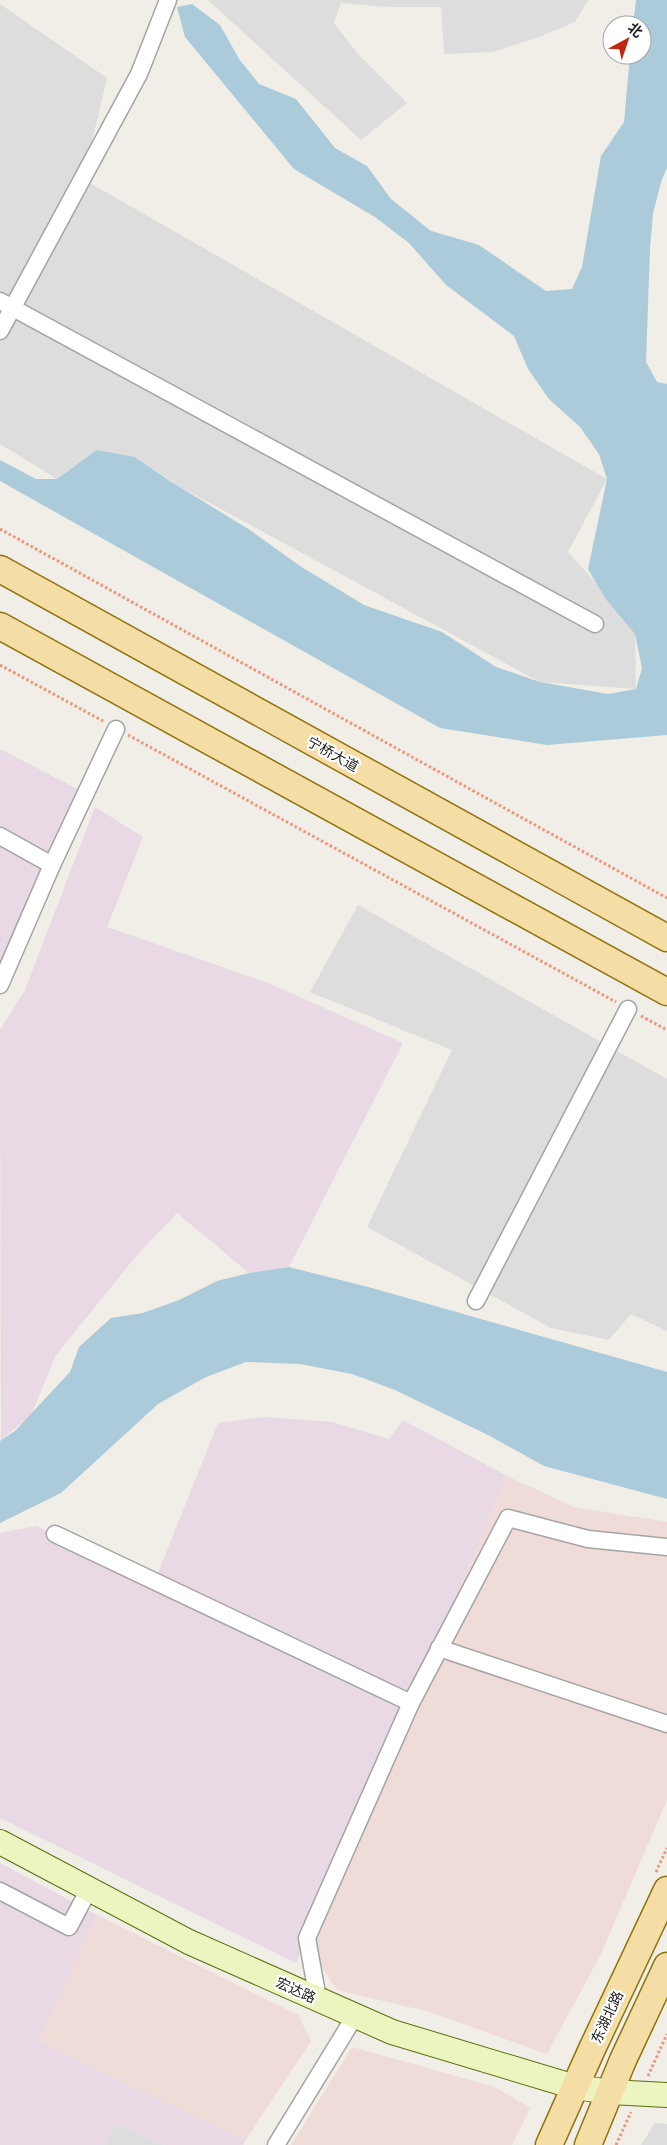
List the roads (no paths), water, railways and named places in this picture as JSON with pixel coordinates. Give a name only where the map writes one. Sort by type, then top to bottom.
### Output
[{"type":"main road","name":"宁桥大道","points":[[0,570],[667,938]]},
{"type":"main road","points":[[0,626],[667,992]]},
{"type":"main road","name":"东湖北路","points":[[550,2145],[575,2086],[667,1890]]},
{"type":"main road","points":[[588,2145],[667,1966]]},
{"type":"street","points":[[0,331],[6,304],[139,74],[168,0]]},
{"type":"street","points":[[6,304],[595,624]]},
{"type":"street","points":[[0,985],[52,866],[116,729]]},
{"type":"street","points":[[0,836],[52,866]]},
{"type":"street","points":[[476,1301],[628,1009]]},
{"type":"street","points":[[318,1999],[306,1938],[411,1703],[508,1518],[588,1539],[667,1547]]},
{"type":"street","points":[[56,1534],[411,1703]]},
{"type":"street","points":[[439,1648],[667,1724]]},
{"type":"street","name":"宏达路","points":[[0,1842],[189,1942],[392,2032],[575,2086],[610,2092],[667,2095]]},
{"type":"street","points":[[0,1891],[69,1927],[89,1889]]},
{"type":"street","points":[[276,2145],[355,2016]]},
{"type":"water","points":[[636,0],[667,0],[667,168],[662,179],[653,213],[646,362],[657,382],[667,384],[667,735],[547,745],[440,728],[0,481],[0,460],[36,479],[57,479],[97,450],[135,457],[170,481],[250,530],[300,566],[364,605],[442,632],[496,667],[540,682],[608,694],[636,689],[642,668],[635,634],[605,598],[588,569],[607,479],[599,454],[580,427],[549,399],[528,369],[514,336],[446,285],[409,243],[375,217],[294,169],[185,37],[177,7],[192,4],[220,25],[239,59],[259,84],[296,99],[335,148],[367,166],[391,199],[431,231],[479,245],[546,291],[572,289],[582,267],[601,156],[624,122],[629,65],[652,65],[652,15],[634,15]]},
{"type":"water","points":[[289,1267],[372,1288],[667,1372],[667,1499],[544,1466],[488,1435],[395,1390],[352,1374],[300,1364],[246,1362],[206,1377],[158,1404],[61,1493],[0,1523],[0,1441],[15,1431],[70,1372],[79,1347],[111,1318],[143,1313],[179,1300],[217,1281],[249,1273]]}]
